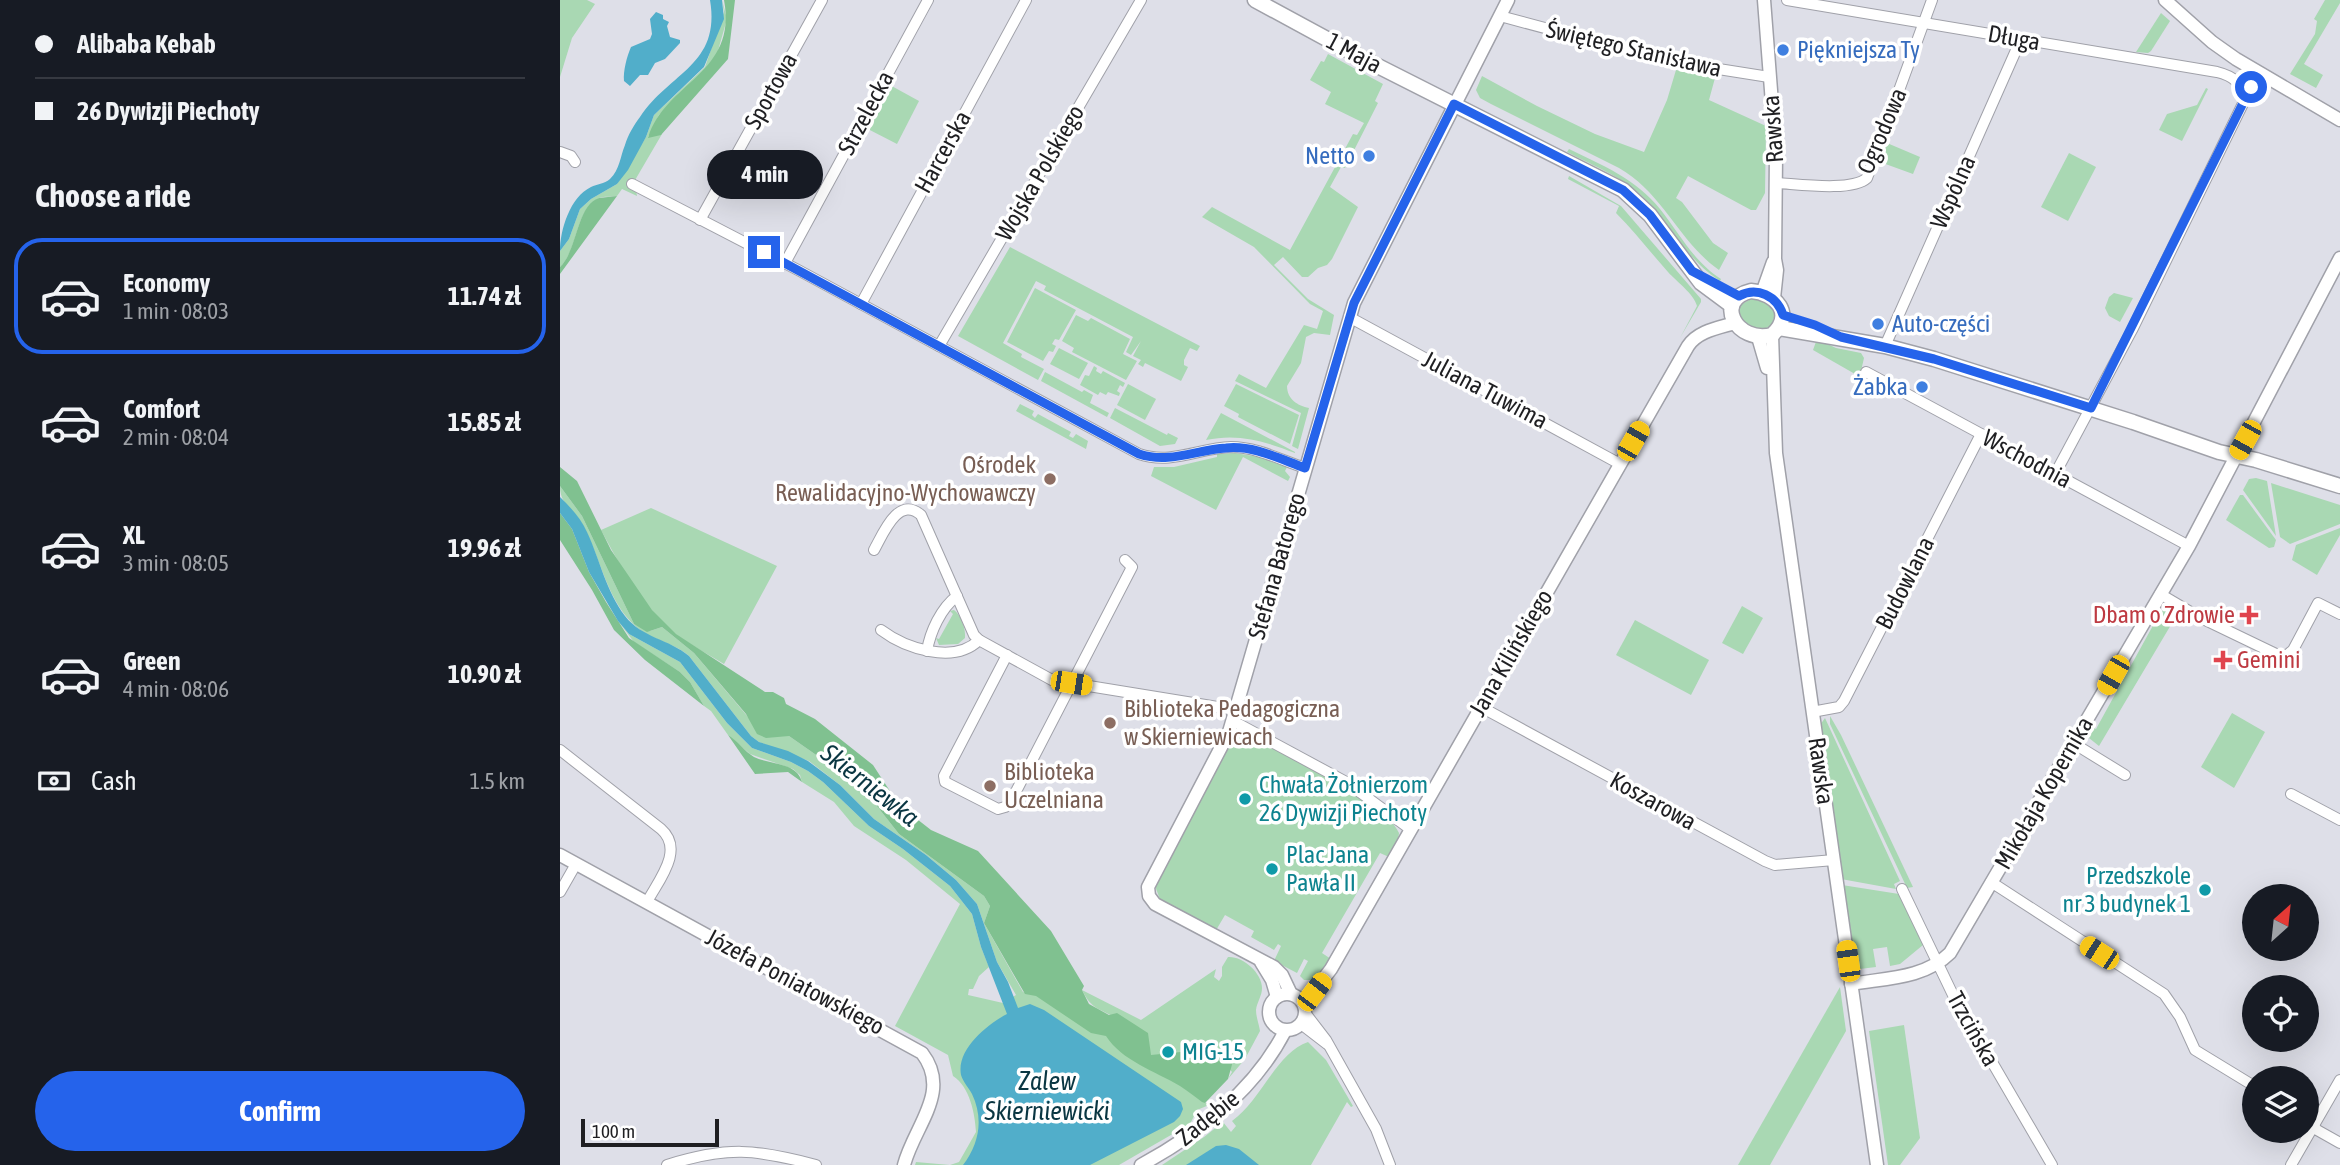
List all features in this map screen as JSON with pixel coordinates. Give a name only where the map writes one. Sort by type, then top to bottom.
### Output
[{"type":"main road","name":"1 Maja","points":[[1255,0],[1360,57],[1623,190],[1650,215],[1692,271],[1736,301]]},
{"type":"main road","points":[[1773,329],[1780,307],[1768,296],[1751,291],[1736,301],[1735,323],[1743,331],[1773,329],[1841,337],[1885,346],[2091,408],[2204,447],[2275,465],[2340,486]]},
{"type":"street","name":"Sportowa","points":[[700,220],[822,0]]},
{"type":"street","name":"Strzelecka","points":[[785,263],[928,0]]},
{"type":"street","name":"Harcerska","points":[[861,304],[1026,0]]},
{"type":"street","name":"Wojska Polskiego","points":[[939,346],[1141,0]]},
{"type":"street","name":"Stefana Batorego","points":[[1291,994],[1279,971],[1270,964],[1261,962],[1155,904],[1147,891],[1149,881],[1222,747],[1234,716],[1357,296],[1454,104],[1504,17],[1508,0]]},
{"type":"street","name":"Rawska","points":[[1764,0],[1776,142],[1777,270],[1768,296]]},
{"type":"street","name":"Długa","points":[[1787,0],[2217,72]]},
{"type":"street","name":"Ogrodowa","points":[[1776,183],[1847,185],[1859,184],[1867,178],[1932,0]]},
{"type":"street","points":[[2165,0],[2212,42],[2236,59],[2340,120]]},
{"type":"street","name":"Świętego Stanisława","points":[[1504,17],[1668,61],[1769,77]]},
{"type":"street","name":"Wspólna","points":[[1885,346],[2021,38]]},
{"type":"street","points":[[2217,72],[2228,68],[2236,59]]},
{"type":"street","points":[[2217,72],[2237,82],[2244,101]]},
{"type":"street","points":[[2055,474],[2091,408],[2258,73]]},
{"type":"street","points":[[560,152],[571,156],[575,162]]},
{"type":"street","points":[[632,184],[1143,455],[1167,458],[1226,448],[1244,448],[1305,468]]},
{"type":"street","name":"Mikołaja Kopernika","points":[[1938,964],[1956,943],[2189,546],[2340,258]]},
{"type":"street","name":"Juliana Tuwima","points":[[1349,317],[1620,464]]},
{"type":"street","name":"Jana Kilińskiego","points":[[1303,1014],[1690,342],[1703,333],[1735,323]]},
{"type":"street","name":"Rawska","points":[[1773,329],[1768,369],[1773,377],[1776,453],[1877,1165]]},
{"type":"street","name":"Wschodnia","points":[[1866,372],[2189,546]]},
{"type":"street","name":"Budowlana","points":[[1812,712],[1839,708],[1844,701],[1981,434]]},
{"type":"street","points":[[874,550],[893,516],[906,510],[916,510],[921,515],[974,635],[979,640],[1050,679],[1234,716],[1346,782],[1410,829]]},
{"type":"street","points":[[1007,656],[944,776],[946,782],[992,807],[1001,809],[1010,803],[1132,567],[1125,560]]},
{"type":"street","points":[[2160,594],[2199,617],[2278,655],[2287,655],[2293,650],[2318,603],[2340,614]]},
{"type":"street","points":[[927,651],[931,635],[944,609],[957,596]]},
{"type":"street","points":[[881,630],[911,648],[927,651],[951,651],[971,647],[979,640]]},
{"type":"street","name":"Koszarowa","points":[[1481,707],[1765,861],[1775,865],[1834,860]]},
{"type":"street","points":[[2073,743],[2125,775]]},
{"type":"street","points":[[560,750],[661,829],[668,838],[670,859],[647,902]]},
{"type":"street","points":[[2291,794],[2340,820]]},
{"type":"street","name":"Józefa Poniatowskiego","points":[[560,855],[922,1053],[933,1071],[934,1091],[902,1162]]},
{"type":"street","points":[[560,892],[576,864]]},
{"type":"street","name":"Mikołaja Kopernika","points":[[1991,882],[2164,994],[2180,1017],[2195,1049],[2242,1078]]},
{"type":"street","name":"Trzcińska","points":[[1902,889],[1953,995],[2052,1165]]},
{"type":"street","points":[[1261,962],[1278,997]]},
{"type":"street","points":[[1851,984],[1923,971],[1938,964]]},
{"type":"street","points":[[1303,1014],[1295,1029],[1280,1029],[1269,1013],[1272,1003],[1278,997],[1291,994],[1303,1014],[1324,1035],[1376,1129],[1390,1165]]},
{"type":"street","name":"Zadębie","points":[[1141,1165],[1173,1147],[1214,1117],[1249,1084],[1265,1060],[1265,1050],[1280,1029]]},
{"type":"street","points":[[2319,1109],[2340,1080]]},
{"type":"street","points":[[2319,1128],[2340,1143]]},
{"type":"street","points":[[2291,1165],[2301,1143]]},
{"type":"street","points":[[667,1165],[698,1155],[733,1150],[816,1165]]},
{"type":"green space","points":[[560,0],[587,0],[595,4],[572,38],[560,77]]},
{"type":"green space","points":[[722,0],[727,19],[717,54],[706,68],[659,115],[648,137],[662,134],[631,187],[636,190],[637,196],[622,189],[617,196],[601,197],[591,204],[581,221],[571,250],[560,267],[560,251],[569,239],[580,209],[591,199],[617,184],[646,137],[654,115],[705,67],[724,12]]},
{"type":"green space","points":[[724,0],[735,0],[728,59],[661,135],[648,138],[669,103],[698,76],[720,45],[725,25]]},
{"type":"green space","points":[[2325,0],[2340,0],[2340,3],[2304,64],[2323,75],[2316,88],[2290,74],[2315,34],[2317,21],[2314,19]]},
{"type":"green space","points":[[2161,13],[2170,21],[2151,51],[2136,52]]},
{"type":"green space","points":[[1328,54],[1383,84],[1375,101],[1378,103],[1345,168],[1341,167],[1330,187],[1358,207],[1332,259],[1308,277],[1302,277],[1283,257],[1274,265],[1308,299],[1334,315],[1330,335],[1314,333],[1306,337],[1301,363],[1287,386],[1294,401],[1309,408],[1298,449],[1292,446],[1301,413],[1235,381],[1239,374],[1266,388],[1304,325],[1317,329],[1323,311],[1310,304],[1254,247],[1202,217],[1212,207],[1290,250],[1353,134],[1357,135],[1364,123],[1325,104],[1331,92],[1310,80]]},
{"type":"green space","points":[[1676,70],[1715,78],[1709,100],[1766,126],[1765,193],[1756,210],[1751,210],[1688,176],[1676,198],[1713,243],[1728,253],[1719,270],[1705,259],[1634,178],[1480,98],[1476,90],[1482,76],[1595,134],[1644,152],[1667,100]]},
{"type":"green space","points":[[888,84],[919,101],[897,144],[864,127]]},
{"type":"green space","points":[[2206,88],[2208,89],[2182,141],[2159,130],[2167,114],[2197,105]]},
{"type":"green space","points":[[1887,143],[1920,157],[1913,174],[1880,162]]},
{"type":"green space","points":[[1569,149],[1618,174],[1651,198],[1695,256],[1721,279],[1720,281],[1698,263],[1638,192],[1609,173],[1567,152]]},
{"type":"green space","points":[[2069,153],[2096,167],[2068,221],[2041,207]]},
{"type":"green space","points":[[1569,176],[1621,206],[1701,299],[1680,338],[1697,306],[1692,297],[1616,213],[1619,206],[1568,179]]},
{"type":"green space","points":[[617,196],[560,274],[560,267],[591,203],[599,198]]},
{"type":"green space","points":[[1010,247],[1200,346],[1197,351],[1190,348],[1184,360],[1184,365],[1188,367],[1181,381],[1145,363],[1143,367],[1138,364],[1141,360],[1133,356],[1141,341],[1131,355],[1126,352],[1133,337],[1044,290],[1046,286],[1036,281],[1003,343],[1022,354],[1021,357],[1044,369],[1038,380],[958,336]]},
{"type":"green space","points":[[1035,288],[1076,310],[1059,340],[1055,339],[1052,344],[1056,346],[1053,352],[1049,351],[1043,361],[1007,342]]},
{"type":"green space","points":[[2114,293],[2133,298],[2120,322],[2109,316],[2105,308],[2109,297]]},
{"type":"green space","points":[[1751,299],[1763,301],[1772,308],[1775,315],[1771,326],[1754,328],[1739,318],[1740,305]]},
{"type":"green space","points":[[1076,315],[1088,321],[1091,318],[1130,339],[1123,354],[1137,361],[1126,380],[1072,352],[1074,348],[1062,341]]},
{"type":"green space","points":[[1817,339],[1836,348],[1861,353],[1864,358],[1861,371],[1855,374],[1813,350]]},
{"type":"green space","points":[[1059,348],[1088,363],[1079,379],[1050,364]]},
{"type":"green space","points":[[1094,366],[1101,374],[1103,371],[1125,383],[1123,387],[1120,385],[1117,391],[1119,396],[1108,392],[1106,395],[1100,392],[1098,395],[1080,385]]},
{"type":"green space","points":[[1045,372],[1093,395],[1090,403],[1109,413],[1107,417],[1041,381]]},
{"type":"green space","points":[[1128,384],[1156,399],[1145,420],[1117,405]]},
{"type":"green space","points":[[1236,384],[1299,415],[1290,444],[1238,417],[1239,414],[1224,406]]},
{"type":"green space","points":[[1020,404],[1034,411],[1032,415],[1035,418],[1038,414],[1071,432],[1069,436],[1073,438],[1076,434],[1088,441],[1086,449],[1016,411]]},
{"type":"green space","points":[[1115,408],[1178,438],[1175,444],[1160,446],[1110,418]]},
{"type":"green space","points":[[1221,413],[1295,453],[1251,439],[1229,437],[1206,440]]},
{"type":"green space","points":[[1235,453],[1259,457],[1287,467],[1285,471],[1290,477],[1288,481],[1243,457],[1216,510],[1151,476],[1154,467],[1174,467],[1217,457],[1217,454]]},
{"type":"green space","points":[[560,467],[577,481],[611,550],[652,610],[676,634],[765,692],[773,692],[784,698],[786,704],[815,719],[873,765],[899,805],[931,830],[978,851],[1051,931],[1084,986],[1082,990],[1089,1004],[1109,1015],[1117,1013],[1148,1033],[1151,1055],[1210,1049],[1233,1061],[1228,1079],[1205,1103],[1202,1102],[1180,1086],[1130,1059],[1106,1036],[1091,1033],[1036,996],[1025,994],[984,923],[990,906],[984,896],[899,834],[862,787],[789,736],[766,738],[757,734],[746,714],[694,653],[662,627],[647,632],[634,624],[582,516],[560,486]]},
{"type":"green space","points":[[2249,479],[2267,481],[2276,536],[2243,490]]},
{"type":"green space","points":[[2271,483],[2340,505],[2340,524],[2290,544],[2280,537]]},
{"type":"green space","points":[[560,486],[582,516],[634,624],[650,631],[662,627],[694,653],[748,717],[789,736],[862,787],[899,834],[984,896],[990,906],[984,923],[1023,992],[1086,1007],[1148,1042],[1120,1021],[1096,1008],[1082,990],[1141,1020],[1216,969],[1214,977],[1219,981],[1222,967],[1228,957],[1240,959],[1251,967],[1259,977],[1262,988],[1256,1010],[1260,1031],[1245,1059],[1228,1079],[1232,1072],[1213,1050],[1171,1054],[1188,1090],[1209,1105],[1197,1110],[1190,1124],[1119,1165],[950,1165],[959,1162],[976,1132],[970,1101],[964,1087],[953,1076],[948,1055],[895,1026],[960,904],[906,860],[854,826],[834,802],[802,782],[800,775],[793,769],[750,754],[728,735],[711,711],[704,706],[690,682],[680,672],[634,642],[618,621],[629,634],[680,662],[727,723],[752,748],[808,771],[869,826],[950,886],[972,914],[989,967],[979,976],[973,989],[969,989],[968,995],[1003,1003],[1016,995],[997,962],[977,904],[956,880],[926,855],[874,819],[840,785],[809,761],[759,742],[751,736],[689,656],[646,634],[633,624],[609,588],[588,534],[578,517],[564,502]]},
{"type":"green space","points":[[2240,495],[2243,495],[2276,540],[2274,547],[2269,548],[2226,520]]},
{"type":"green space","points":[[651,508],[777,566],[724,664],[678,636],[655,615],[625,572],[601,530]]},
{"type":"green space","points":[[560,513],[572,529],[589,572],[629,638],[680,672],[690,682],[704,706],[645,660],[614,630],[560,540]]},
{"type":"green space","points":[[2340,528],[2340,535],[2317,575],[2292,560],[2296,545]]},
{"type":"green space","points":[[1742,606],[1763,618],[1743,654],[1722,643]]},
{"type":"green space","points":[[2167,608],[2178,613],[2099,746],[2089,738],[2161,611]]},
{"type":"green space","points":[[954,610],[962,622],[965,638],[958,644],[939,645],[936,638],[939,639],[953,614],[950,611]]},
{"type":"green space","points":[[1635,620],[1709,660],[1691,695],[1616,655]]},
{"type":"green space","points":[[2232,713],[2265,732],[2234,788],[2201,767]]},
{"type":"green space","points":[[1830,716],[1913,887],[1907,888],[1830,724]]},
{"type":"green space","points":[[1825,718],[1900,881],[1894,884],[1896,889],[1841,879],[1820,725]]},
{"type":"green space","name":"Plac Jana Pawła II","points":[[1241,734],[1284,754],[1355,794],[1390,821],[1399,833],[1398,841],[1389,857],[1380,853],[1322,953],[1331,959],[1316,980],[1304,980],[1300,976],[1308,961],[1304,959],[1297,973],[1274,961],[1281,946],[1278,944],[1274,950],[1251,937],[1254,931],[1225,915],[1215,932],[1161,902],[1155,886],[1232,740]]},
{"type":"green space","points":[[728,735],[754,757],[789,767],[802,782],[788,772],[755,774]]},
{"type":"green space","points":[[1842,885],[1899,894],[1923,945],[1900,964],[1890,966],[1887,947],[1873,949],[1876,967],[1860,969],[1852,958]]},
{"type":"green space","points":[[1840,987],[1846,1031],[1770,1165],[1738,1165]]},
{"type":"green space","points":[[1904,1025],[1920,1138],[1900,1165],[1888,1165],[1869,1031]]},
{"type":"green space","points":[[1308,1042],[1326,1060],[1353,1106],[1347,1102],[1311,1165],[1162,1165],[1223,1122],[1231,1132],[1236,1126],[1232,1121],[1242,1113],[1278,1066],[1297,1047]]},
{"type":"green space","points":[[916,1162],[950,1165],[915,1165]]},
{"type":"water","points":[[710,0],[722,0],[724,19],[704,67],[654,115],[646,137],[617,184],[591,199],[580,209],[569,239],[560,251],[564,224],[577,198],[591,187],[610,179],[638,120],[652,102],[701,54],[708,39],[711,22]]},
{"type":"water","points":[[656,12],[669,22],[667,26],[670,37],[680,40],[680,43],[665,59],[655,63],[648,75],[640,75],[630,86],[624,81],[628,55],[631,47],[650,39],[650,19]]},
{"type":"water","name":"Zalew Skierniewicki","points":[[560,497],[585,527],[613,596],[625,616],[647,634],[689,656],[751,736],[759,742],[808,761],[840,785],[874,819],[926,855],[956,880],[977,904],[997,962],[1018,1008],[1030,1004],[1044,1010],[1181,1102],[1183,1109],[1174,1122],[1090,1165],[963,1165],[973,1149],[979,1122],[976,1103],[961,1075],[963,1056],[975,1038],[1007,1014],[981,947],[972,914],[950,886],[869,826],[823,782],[791,762],[752,748],[727,723],[680,662],[629,634],[618,621],[589,572],[572,529],[560,513]]},
{"type":"water","points":[[1226,1145],[1239,1149],[1259,1165],[1186,1165],[1216,1146]]},
{"type":"place","name":"Piękniejsza Ty","points":[[1783,50]]},
{"type":"place","name":"Netto","points":[[1369,156]]},
{"type":"place","name":"Auto-części","points":[[1878,324]]},
{"type":"place","name":"Żabka","points":[[1922,387]]},
{"type":"place","name":"Ośrodek Rewalidacyjno-Wychowawczy","points":[[1050,479]]},
{"type":"place","name":"Dbam o Zdrowie","points":[[2249,615]]},
{"type":"place","name":"Gemini","points":[[2223,660]]},
{"type":"place","name":"Biblioteka Pedagogiczna w Skierniewicach","points":[[1110,723]]},
{"type":"place","name":"Biblioteka Uczelniana","points":[[990,786]]},
{"type":"place","name":"Chwała Żołnierzom 26 Dywizji Piechoty","points":[[1245,799]]},
{"type":"place","name":"Plac Jana Pawła II","points":[[1272,869]]},
{"type":"place","name":"Przedszkole nr 3 budynek 1","points":[[2205,890]]},
{"type":"place","name":"MIG-15","points":[[1168,1052]]},
{"type":"route","points":[[764,252],[1139,454],[1167,458],[1226,448],[1244,448],[1305,468],[1354,303],[1454,104],[1623,190],[1650,215],[1692,271],[1739,296],[1751,291],[1762,293],[1778,304],[1783,315],[1841,337],[1934,359],[2091,408],[2251,87]]},
{"type":"water label","name":"Skierniewka","points":[[870,785]]}]
